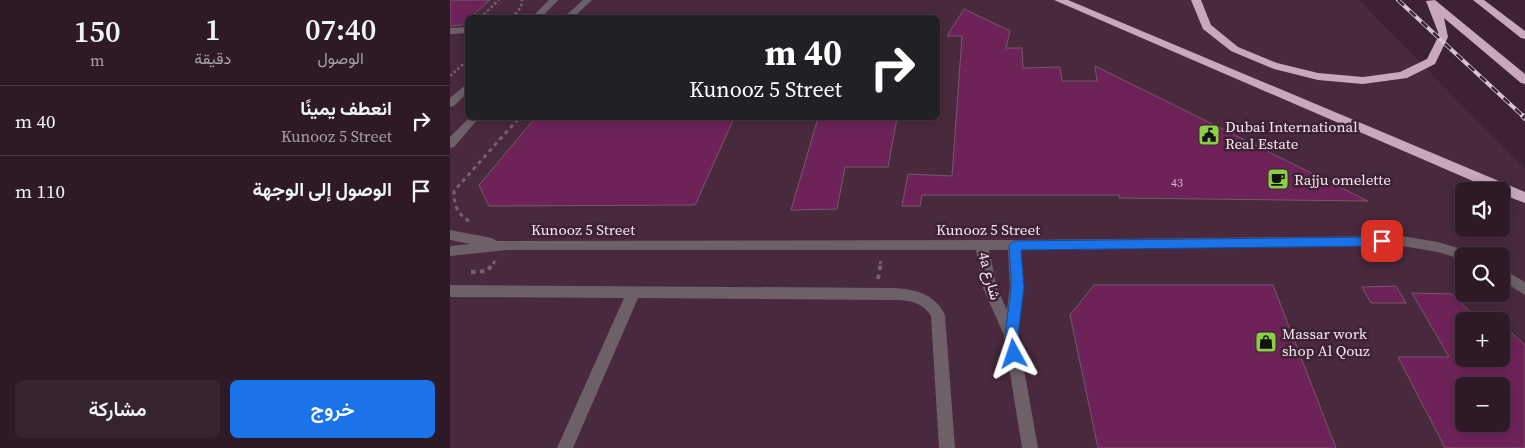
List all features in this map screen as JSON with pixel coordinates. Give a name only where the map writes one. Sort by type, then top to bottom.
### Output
[{"type":"highway","points":[[1059,0],[1525,198]]},
{"type":"highway","points":[[1196,0],[1198,14],[1202,22],[1221,40],[1247,56],[1277,67],[1319,77],[1369,80],[1392,78],[1410,73],[1425,66],[1435,57],[1441,48],[1443,38],[1440,21],[1430,1]]},
{"type":"highway","points":[[1478,0],[1525,36]]},
{"type":"highway","points":[[1430,1],[1525,80]]},
{"type":"street","points":[[538,15],[554,0]]},
{"type":"street","points":[[568,15],[588,0]]},
{"type":"street","points":[[450,31],[465,30]]},
{"type":"street","points":[[450,104],[465,89]]},
{"type":"street","points":[[450,144],[472,120]]},
{"type":"street","name":"Kunooz 5 Street","points":[[450,235],[507,245]]},
{"type":"street","name":"Kunooz 5 Street","points":[[450,251],[507,245],[1014,245],[1402,241],[1438,247],[1455,252]]},
{"type":"street","name":"4a شارع","points":[[981,245],[990,288],[1012,335]]},
{"type":"street","name":"4a شارع","points":[[1014,245],[1017,287],[1012,335],[1030,448]]},
{"type":"street","points":[[1510,280],[1525,289]]},
{"type":"street","points":[[450,291],[876,294],[917,296],[935,308],[939,322],[947,448]]},
{"type":"street","points":[[565,448],[634,292]]},
{"type":"path","points":[[483,15],[499,0]]},
{"type":"path","points":[[514,15],[521,7],[522,0]]},
{"type":"path","points":[[450,76],[465,63]]},
{"type":"path","points":[[476,225],[462,218],[454,206],[454,191],[517,120]]},
{"type":"path","points":[[469,273],[488,271],[507,245]]},
{"type":"path","points":[[876,294],[883,245]]},
{"type":"shaded area","points":[[450,0],[1359,0],[1525,169],[1525,448],[450,448]]},
{"type":"building","points":[[450,0],[490,0],[473,15],[465,15],[465,22],[462,25],[450,26]]},
{"type":"building","points":[[964,9],[1010,31],[1006,48],[1022,48],[1023,68],[1060,67],[1062,81],[1097,81],[1095,66],[1368,201],[1119,198],[1119,195],[922,195],[920,206],[902,206],[908,174],[952,176],[962,36],[947,36]]},
{"type":"building","points":[[533,120],[733,120],[695,205],[489,206],[479,185]]},
{"type":"building","points":[[817,120],[897,120],[888,167],[845,167],[837,209],[791,210]]},
{"type":"building","points":[[1094,285],[1273,285],[1336,448],[1098,448],[1070,315]]},
{"type":"building","points":[[1396,286],[1406,303],[1371,303],[1362,287]]},
{"type":"building","points":[[1412,293],[1452,294],[1455,297],[1455,302],[1460,302],[1471,312],[1455,312],[1455,367],[1510,367],[1510,331],[1525,345],[1525,448],[1445,448],[1398,357],[1449,357]]},
{"type":"railway","points":[[1398,0],[1524,117]]},
{"type":"place","name":"Dubai International Real Estate","points":[[1209,135]]},
{"type":"place","name":"Rajju omelette","points":[[1278,179]]},
{"type":"place","name":"Massar work shop Al Qouz","points":[[1266,342]]},
{"type":"route","points":[[1014,354],[1012,335],[1017,287],[1014,245],[1382,241]]}]
